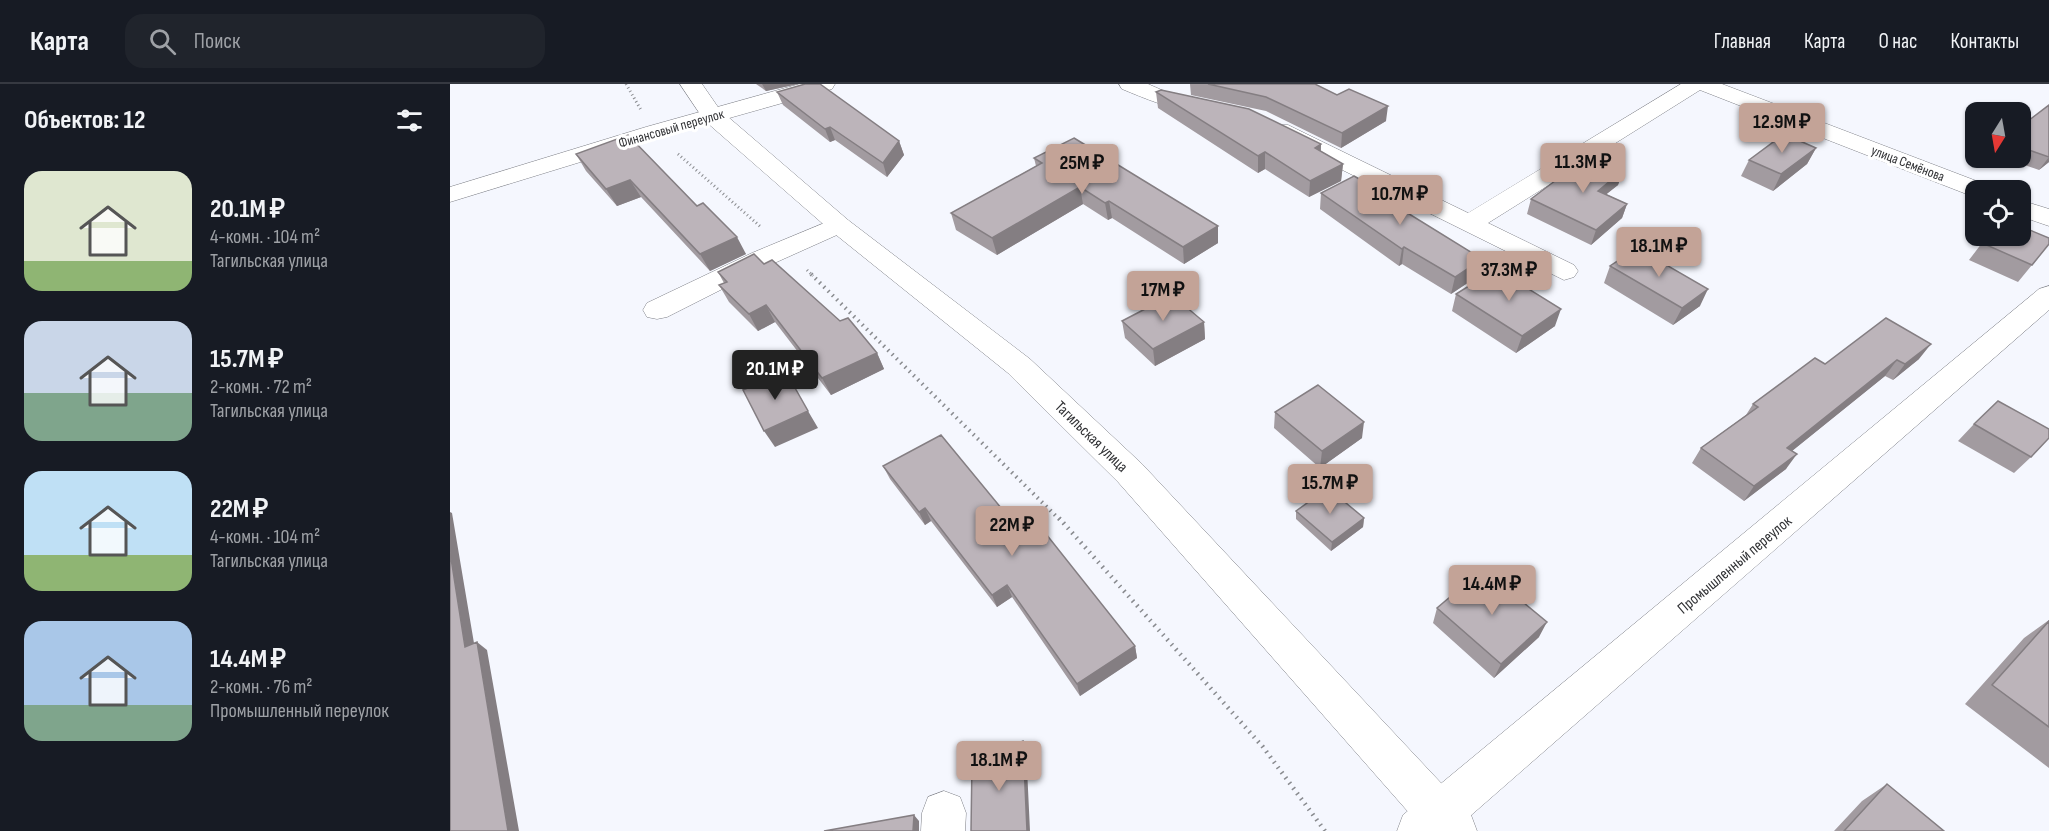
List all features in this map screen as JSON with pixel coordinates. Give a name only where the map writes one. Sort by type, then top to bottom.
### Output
[{"type":"street","name":"Тагильская улица","points":[[690,84],[712,116],[839,225],[1019,366],[1130,473],[1438,826]]},
{"type":"street","name":"Финансовый переулок","points":[[450,195],[654,132],[824,84]]},
{"type":"street","points":[[1130,84],[1157,96],[1224,111]]},
{"type":"street","points":[[1470,223],[1696,84]]},
{"type":"street","name":"улица Семёнова","points":[[1703,84],[1965,185]]},
{"type":"street","points":[[1257,118],[1564,271]]},
{"type":"street","points":[[2031,211],[2049,218]]},
{"type":"street","points":[[657,310],[785,248],[839,225]]},
{"type":"street","name":"Промышленный переулок","points":[[1438,826],[2049,295]]},
{"type":"path","points":[[626,84],[654,132],[785,248],[1046,504],[1263,747],[1325,831]]},
{"type":"building","points":[[805,84],[820,84],[899,141],[883,163],[830,127],[825,129],[777,92]]},
{"type":"building","points":[[1208,84],[1315,84],[1337,95],[1349,89],[1388,106],[1342,133],[1266,97]]},
{"type":"building","points":[[1161,90],[1249,109],[1321,144],[1315,148],[1343,164],[1310,181],[1265,152],[1258,156],[1156,92]]},
{"type":"building","points":[[2049,105],[2049,157],[2031,151],[2031,119]]},
{"type":"building","points":[[1784,134],[1816,148],[1781,174],[1749,160]]},
{"type":"building","points":[[628,135],[697,206],[703,203],[737,237],[700,254],[630,180],[606,189],[576,154]]},
{"type":"building","points":[[1074,138],[1218,226],[1183,247],[1109,201],[1105,203],[1080,187],[992,238],[951,213],[1042,163],[1034,158]]},
{"type":"building","points":[[1588,156],[1623,170],[1598,191],[1627,204],[1596,230],[1531,199]]},
{"type":"building","points":[[1354,176],[1392,198],[1384,203],[1390,206],[1393,204],[1482,259],[1455,277],[1404,247],[1402,249],[1321,193]]},
{"type":"building","points":[[2031,231],[2049,238],[2049,244],[2032,265],[1989,246],[2031,246]]},
{"type":"building","points":[[1637,248],[1708,289],[1682,308],[1610,266]]},
{"type":"building","points":[[754,254],[764,264],[772,260],[840,321],[848,318],[877,353],[822,378],[766,305],[749,314],[719,285],[727,282],[718,272]]},
{"type":"building","points":[[1496,269],[1561,309],[1522,336],[1456,294]]},
{"type":"building","points":[[1172,295],[1204,322],[1153,349],[1122,321]]},
{"type":"building","points":[[1886,318],[1931,344],[1905,364],[1897,360],[1787,448],[1797,454],[1754,486],[1701,448],[1758,407],[1753,404],[1815,358],[1825,364]]},
{"type":"building","points":[[786,372],[808,411],[764,431],[743,390]]},
{"type":"building","points":[[1318,385],[1364,422],[1322,451],[1275,412]]},
{"type":"building","points":[[1998,401],[2049,429],[2049,438],[2031,457],[1974,424]]},
{"type":"building","points":[[941,435],[1011,520],[1027,510],[1135,646],[1077,684],[1007,585],[992,595],[925,508],[919,512],[883,466]]},
{"type":"building","points":[[1328,488],[1364,518],[1332,542],[1296,511]]},
{"type":"building","points":[[450,552],[465,647],[477,642],[508,831],[450,831]]},
{"type":"building","points":[[1483,569],[1547,622],[1501,664],[1437,608]]},
{"type":"building","points":[[2049,621],[2049,727],[1992,685]]},
{"type":"building","points":[[1023,741],[1027,831],[971,831],[972,762]]},
{"type":"building","points":[[1887,784],[1944,831],[1844,831]]},
{"type":"building","points":[[914,815],[913,831],[824,831]]}]
